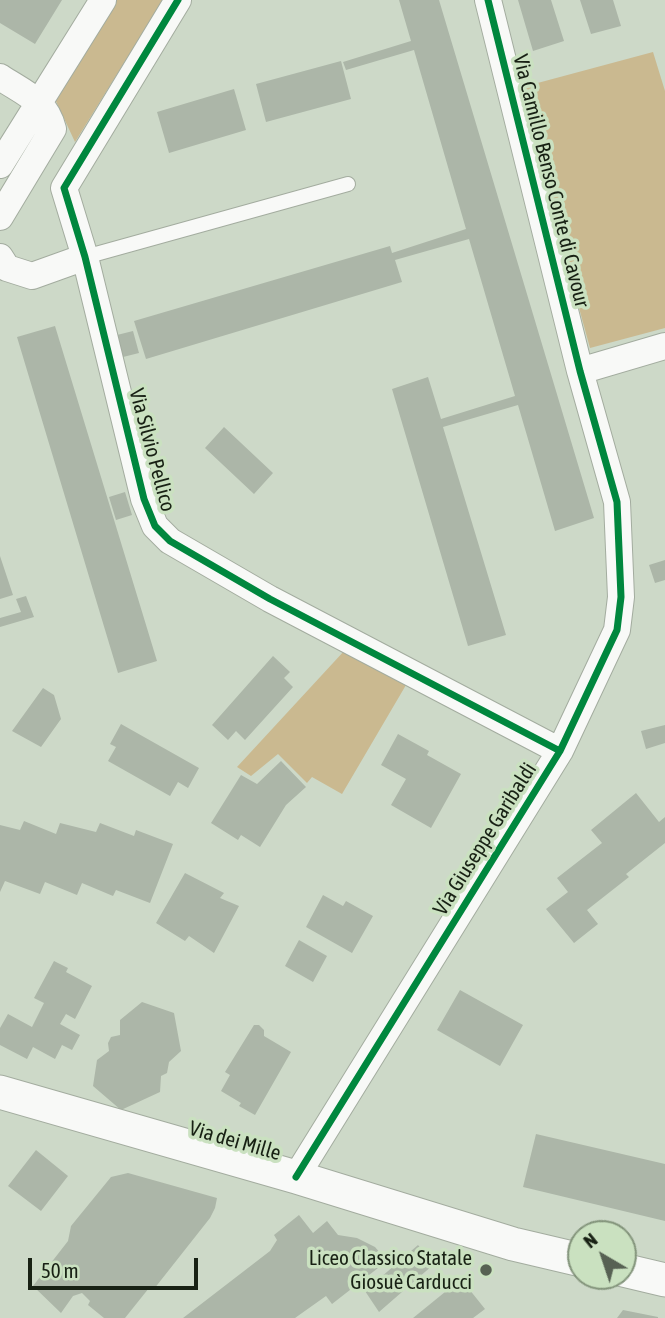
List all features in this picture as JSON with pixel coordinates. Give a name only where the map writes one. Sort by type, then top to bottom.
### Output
[{"type":"street","points":[[0,166],[103,0]]},
{"type":"street","name":"Via Silvio Pellico","points":[[178,0],[64,188],[85,257],[144,499],[155,526],[170,541],[270,599],[560,751]]},
{"type":"street","name":"Via Camillo Benso Conte di Cavour","points":[[488,0],[580,371]]},
{"type":"street","points":[[0,77],[39,102],[50,114],[53,130],[0,217]]},
{"type":"street","points":[[0,257],[7,268],[32,276],[85,257]]},
{"type":"street","points":[[580,371],[665,346]]},
{"type":"street","name":"Via Giuseppe Garibaldi","points":[[296,1177],[560,751],[617,630],[621,597],[617,502],[580,371]]},
{"type":"street","name":"Via dei Mille","points":[[0,1092],[296,1177],[513,1244],[567,1257]]},
{"type":"street","points":[[637,1273],[665,1280]]},
{"type":"lane","points":[[85,257],[348,184]]},
{"type":"shaded area","points":[[112,0],[163,0],[75,142],[54,97]]},
{"type":"shaded area","points":[[653,52],[665,91],[665,328],[590,348],[519,88]]},
{"type":"shaded area","points":[[345,650],[406,685],[342,794],[312,777],[307,783],[278,754],[251,776],[237,767]]},
{"type":"building","points":[[0,0],[62,0],[35,44],[0,23]]},
{"type":"building","points":[[399,0],[439,0],[594,518],[555,531],[518,405],[443,427],[506,635],[468,646],[392,389],[428,377],[441,419],[515,396],[469,239],[395,260],[402,282],[146,359],[134,321],[390,246],[392,253],[466,229],[414,50],[346,70],[343,62],[411,41]]},
{"type":"building","points":[[518,0],[551,0],[564,41],[533,51]]},
{"type":"building","points":[[580,0],[613,0],[621,26],[591,34]]},
{"type":"building","points":[[341,61],[351,99],[266,122],[256,84]]},
{"type":"building","points":[[234,89],[246,130],[169,153],[157,112]]},
{"type":"building","points":[[55,326],[157,661],[118,673],[17,337]]},
{"type":"building","points":[[133,331],[139,353],[123,357],[117,335]]},
{"type":"building","points":[[224,427],[273,473],[254,494],[205,448]]},
{"type":"building","points":[[125,492],[132,515],[116,520],[109,497]]},
{"type":"building","points":[[0,556],[13,595],[0,599]]},
{"type":"building","points":[[665,560],[665,580],[655,583],[649,565]]},
{"type":"building","points":[[26,596],[34,617],[0,627],[0,618],[21,612],[16,599]]},
{"type":"building","points":[[273,656],[290,672],[284,678],[293,687],[245,740],[236,731],[228,740],[212,725]]},
{"type":"building","points":[[43,688],[54,695],[61,719],[41,747],[12,731]]},
{"type":"building","points":[[121,724],[199,768],[188,788],[178,782],[170,796],[108,761],[116,747],[110,744]]},
{"type":"building","points":[[665,725],[665,743],[646,749],[641,731]]},
{"type":"building","points":[[398,734],[429,751],[427,755],[461,774],[431,828],[391,805],[406,779],[381,765]]},
{"type":"building","points":[[281,761],[306,787],[286,805],[260,847],[241,835],[238,840],[211,823],[241,775],[257,784]]},
{"type":"building","points":[[636,793],[659,822],[665,817],[665,843],[626,874],[629,877],[587,910],[598,924],[574,943],[546,909],[568,892],[557,878],[602,843],[591,830]]},
{"type":"building","points":[[24,821],[56,834],[60,823],[96,832],[100,823],[134,836],[136,830],[173,844],[150,903],[116,890],[113,896],[82,883],[77,895],[45,882],[40,894],[5,881],[0,892],[0,825],[20,830]]},
{"type":"building","points":[[185,873],[224,893],[220,898],[239,906],[214,953],[189,936],[185,941],[156,923]]},
{"type":"building","points":[[323,895],[343,906],[346,901],[373,916],[352,953],[306,927]]},
{"type":"building","points":[[299,940],[327,956],[313,982],[285,966]]},
{"type":"building","points":[[54,961],[68,968],[66,972],[92,986],[75,1019],[66,1014],[60,1024],[80,1035],[72,1050],[62,1045],[55,1059],[33,1047],[27,1059],[0,1045],[0,1028],[8,1014],[32,1027],[44,1003],[34,998]]},
{"type":"building","points":[[460,990],[523,1025],[500,1066],[437,1030]]},
{"type":"building","points":[[142,1002],[174,1013],[181,1051],[169,1062],[167,1073],[161,1076],[160,1092],[121,1110],[93,1086],[97,1060],[109,1051],[108,1043],[111,1037],[120,1035],[120,1020]]},
{"type":"building","points":[[254,1025],[259,1025],[264,1030],[264,1036],[291,1052],[255,1115],[221,1091],[230,1075],[225,1072]]},
{"type":"building","points":[[536,1134],[665,1164],[665,1221],[523,1187]]},
{"type":"building","points":[[36,1150],[68,1176],[41,1211],[8,1186]]},
{"type":"building","points":[[128,1173],[217,1198],[215,1208],[154,1289],[149,1288],[125,1318],[104,1318],[88,1305],[90,1301],[82,1293],[73,1296],[61,1313],[33,1286],[68,1241],[71,1226],[111,1177]]},
{"type":"building","points":[[299,1215],[313,1233],[327,1221],[338,1235],[357,1238],[375,1247],[387,1261],[332,1304],[326,1296],[295,1318],[183,1318],[270,1251],[277,1240],[274,1235]]},
{"type":"building","points":[[418,1245],[422,1250],[426,1248],[431,1255],[437,1252],[441,1258],[379,1312],[365,1291]]},
{"type":"building","points":[[461,1279],[485,1309],[473,1318],[413,1318]]},
{"type":"building","points":[[623,1310],[658,1317],[658,1318],[617,1318]]},
{"type":"cycle path","points":[[178,0],[64,188],[85,257],[144,499],[155,526],[170,541],[270,599],[560,751]]},
{"type":"cycle path","points":[[296,1177],[560,751],[617,630],[621,597],[617,502],[580,371],[488,0]]},
{"type":"place","name":"Liceo Classico Statale Giosuè Carducci","points":[[486,1270]]}]
